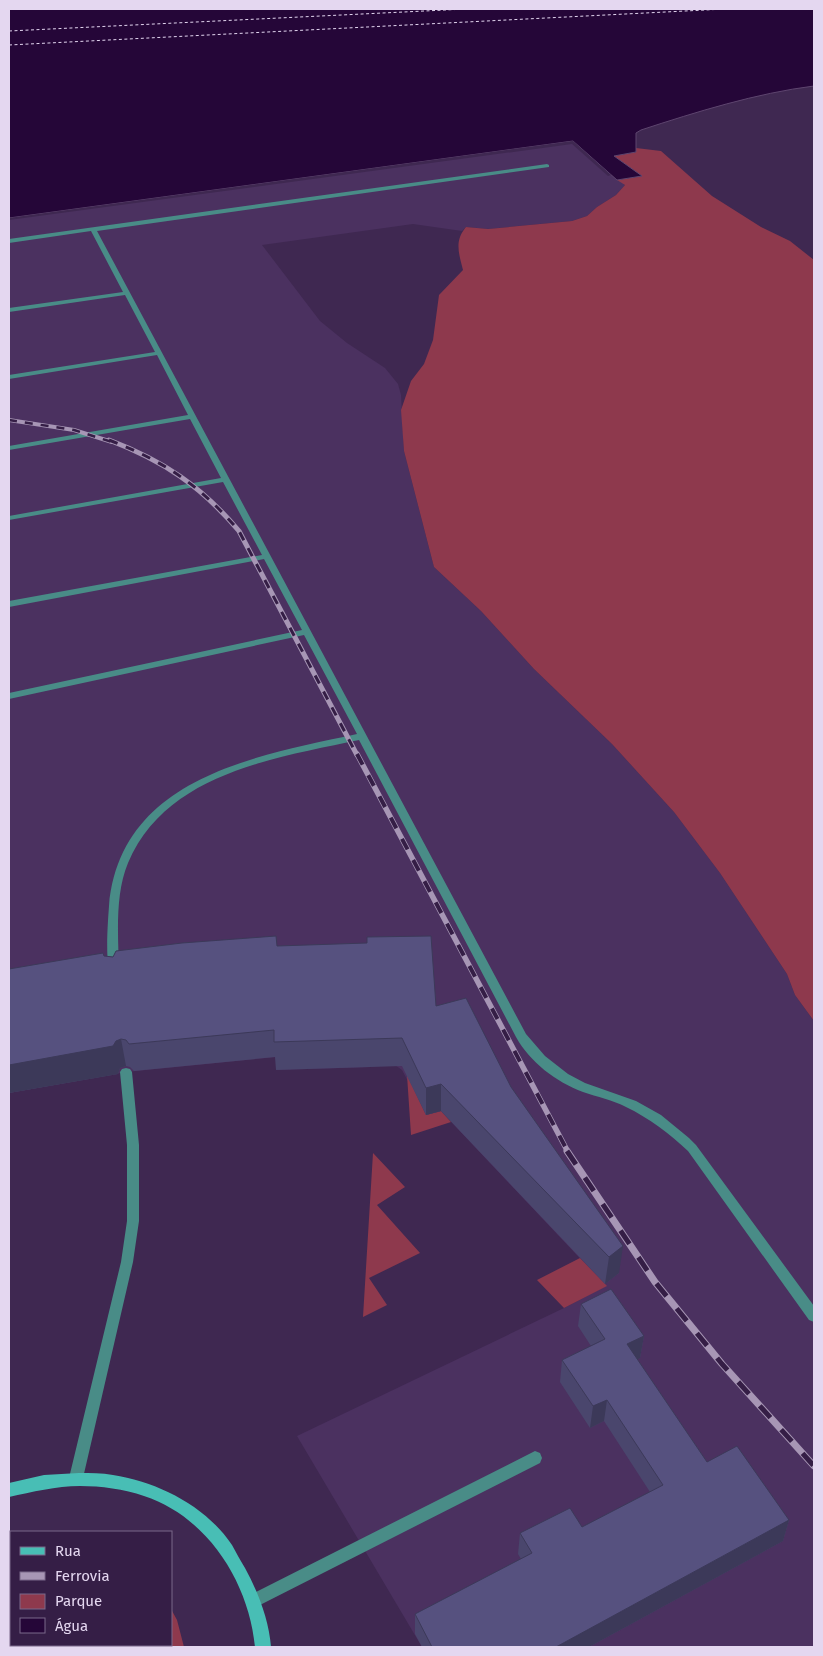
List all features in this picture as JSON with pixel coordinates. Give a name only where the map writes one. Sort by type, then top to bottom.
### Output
[{"type":"main road","points":[[9,1490],[36,1482],[76,1478],[115,1481],[152,1491],[186,1509],[214,1534],[237,1565],[253,1601],[262,1647]]},
{"type":"lane","points":[[9,240],[547,166]]},
{"type":"lane","points":[[93,229],[522,1037],[543,1063],[558,1074],[582,1086],[607,1093],[632,1104],[655,1117],[680,1137],[706,1166],[814,1316]]},
{"type":"lane","points":[[9,310],[127,293]]},
{"type":"lane","points":[[9,377],[160,353]]},
{"type":"lane","points":[[9,448],[193,416]]},
{"type":"lane","points":[[9,518],[226,479]]},
{"type":"lane","points":[[9,604],[267,556]]},
{"type":"lane","points":[[9,696],[307,632]]},
{"type":"lane","points":[[114,980],[113,941],[118,883],[123,862],[146,824],[184,792],[231,768],[362,736]]},
{"type":"lane","points":[[76,1478],[127,1262],[132,1221],[133,1145],[126,1072]]},
{"type":"lane","points":[[253,1601],[535,1458]]},
{"type":"shaded area","points":[[573,141],[625,185],[616,195],[587,216],[572,221],[488,229],[466,227],[462,231],[413,224],[262,245],[320,321],[347,343],[385,368],[398,384],[401,395],[404,451],[434,567],[481,611],[534,669],[612,744],[674,812],[720,873],[787,974],[795,995],[814,1021],[814,1647],[422,1647],[297,1436],[606,1286],[441,1111],[426,1115],[402,1070],[395,1065],[370,1062],[371,1067],[276,1070],[276,1057],[126,1072],[9,1093],[9,218]]},
{"type":"green space","points":[[636,148],[661,151],[712,196],[761,227],[790,241],[814,260],[814,1021],[795,995],[787,974],[720,873],[674,812],[612,744],[534,669],[481,611],[434,567],[404,451],[401,410],[411,381],[424,364],[433,340],[439,295],[463,270],[459,253],[462,232],[466,227],[488,229],[572,221],[587,216],[616,195],[625,185],[617,180],[641,176],[614,156],[636,152]]},
{"type":"green space","points":[[407,1075],[426,1115],[441,1111],[451,1122],[411,1135]]},
{"type":"green space","points":[[373,1153],[405,1187],[377,1205],[420,1253],[369,1278],[387,1305],[363,1317]]},
{"type":"green space","points":[[580,1258],[607,1286],[564,1308],[537,1280]]},
{"type":"green space","points":[[9,1562],[10,1646],[172,1646],[172,1611],[177,1620],[184,1647],[9,1647]]},
{"type":"water","points":[[9,9],[814,9],[814,86],[749,98],[641,130],[636,133],[636,152],[614,156],[642,176],[617,180],[573,141],[9,218]]},
{"type":"pier","points":[[573,141],[611,175],[608,176],[572,144],[9,220],[9,218]]},
{"type":"building","points":[[276,936],[277,946],[367,943],[367,937],[431,936],[436,1006],[466,998],[511,1087],[623,1246],[609,1257],[441,1084],[426,1088],[402,1038],[274,1042],[274,1030],[129,1044],[126,1040],[121,1039],[116,1041],[113,1046],[9,1065],[9,969],[103,953],[104,956],[113,957],[116,951],[182,943]]},
{"type":"building","points":[[611,1289],[644,1336],[627,1344],[707,1462],[737,1446],[789,1520],[556,1647],[432,1647],[415,1614],[532,1553],[520,1533],[570,1508],[582,1527],[663,1485],[607,1400],[593,1406],[562,1360],[605,1339],[581,1304]]},
{"type":"ferry route","points":[[9,31],[466,9]]},
{"type":"ferry route","points":[[9,45],[725,9]]},
{"type":"railway","points":[[9,420],[74,430],[112,442]]},
{"type":"railway","points":[[109,440],[164,466],[196,488],[239,531],[357,755]]},
{"type":"railway","points":[[357,754],[568,1152]]},
{"type":"railway","points":[[567,1151],[655,1282],[722,1364],[814,1466]]}]
